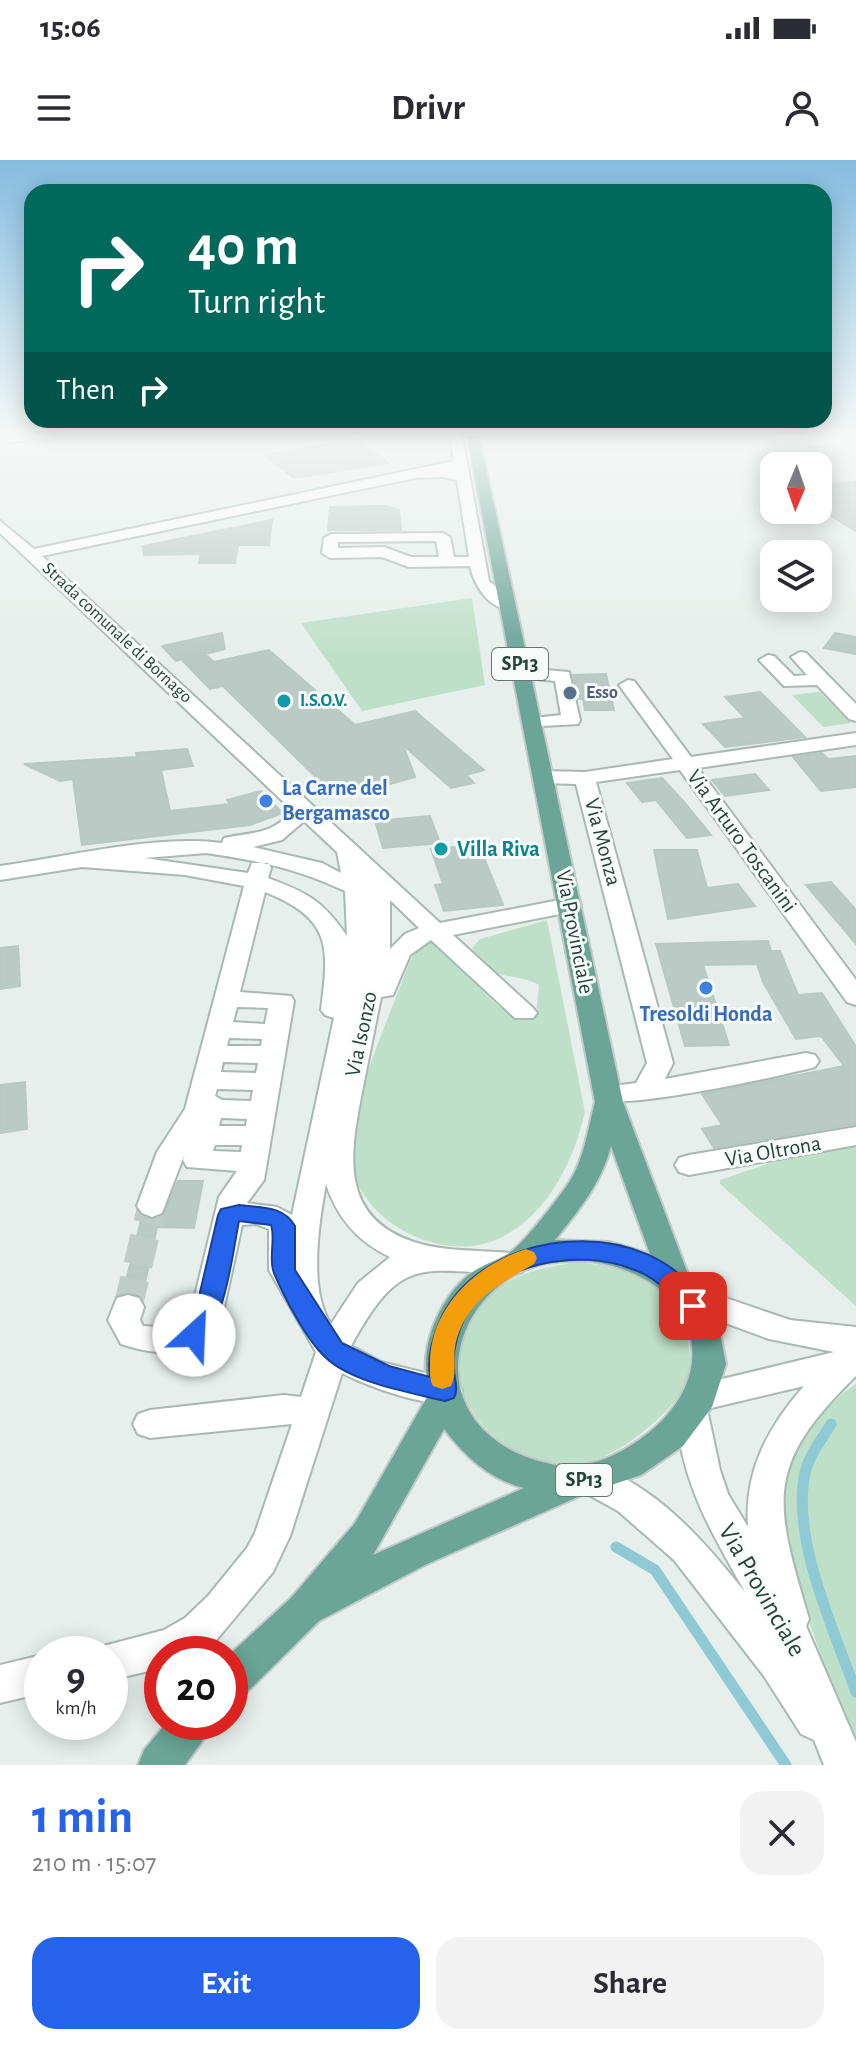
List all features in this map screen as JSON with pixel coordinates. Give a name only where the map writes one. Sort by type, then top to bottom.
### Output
[{"type":"main road","name":"SP13","points":[[487,506],[532,723]]},
{"type":"main road","name":"Via Provinciale","points":[[532,723],[608,1098],[681,1291]]},
{"type":"main road","name":"Via Provinciale","points":[[517,1261],[581,1188],[592,1165],[608,1098]]},
{"type":"main road","name":"SP13","points":[[304,1611],[412,1553],[584,1480],[635,1463],[666,1439],[696,1404],[708,1377],[709,1354],[698,1317],[681,1291],[644,1264],[604,1252],[562,1251],[517,1261],[473,1289],[452,1317],[441,1356],[445,1393],[457,1423],[486,1455],[528,1475],[584,1480]]},
{"type":"main road","name":"SP13","points":[[248,1664],[304,1611],[368,1534],[445,1393]]},
{"type":"main road","points":[[159,1765],[178,1740]]},
{"type":"street","points":[[32,554],[262,506]]},
{"type":"street","points":[[468,506],[485,588],[508,605]]},
{"type":"street","name":"Strada comunale di Bornago","points":[[0,525],[302,807]]},
{"type":"street","points":[[447,561],[443,537],[331,538],[330,553],[384,552],[409,562],[477,561]]},
{"type":"street","points":[[800,657],[856,715]]},
{"type":"street","points":[[768,660],[790,682],[821,679]]},
{"type":"street","points":[[522,673],[563,676],[571,720],[532,723]]},
{"type":"street","name":"Via Arturo Toscanini","points":[[628,685],[856,997]]},
{"type":"street","points":[[543,777],[585,778],[856,739]]},
{"type":"street","name":"Via Monza","points":[[585,778],[660,1063],[645,1091]]},
{"type":"street","points":[[309,1316],[304,1275],[335,994],[336,937],[322,914],[309,904],[242,874],[238,863],[245,853],[264,839],[291,828],[302,807],[359,868],[435,931],[524,1013]]},
{"type":"street","points":[[0,873],[142,852],[264,839]]},
{"type":"street","points":[[206,847],[322,871],[359,868]]},
{"type":"street","points":[[258,1135],[205,1127],[259,869],[271,862],[284,861]]},
{"type":"street","points":[[86,862],[178,868],[257,883],[328,889],[359,868]]},
{"type":"street","points":[[312,1184],[355,973],[360,923],[359,868]]},
{"type":"street","name":"Via Isonzo","points":[[359,868],[379,890],[376,962],[339,1138],[337,1169],[348,1208],[361,1224],[382,1240],[403,1250],[436,1257],[517,1261]]},
{"type":"street","points":[[351,1083],[395,957],[408,942],[435,931],[570,905]]},
{"type":"street","points":[[152,1206],[171,1152],[198,1109],[226,1037],[282,1001],[250,1180],[234,1197],[231,1207],[239,1213]]},
{"type":"street","points":[[226,1037],[273,1051]]},
{"type":"street","points":[[226,1037],[273,1051]]},
{"type":"street","points":[[608,1098],[806,1061]]},
{"type":"street","name":"Via Oltrona","points":[[689,1165],[856,1136]]},
{"type":"street","points":[[128,1307],[124,1320],[132,1335],[172,1340],[184,1340],[194,1335],[205,1321],[229,1215],[239,1213],[277,1218],[284,1226],[284,1270],[309,1316],[333,1350],[374,1372],[445,1393]]},
{"type":"street","points":[[128,1657],[171,1647],[199,1631],[244,1582],[272,1536],[333,1350],[366,1297],[391,1271],[401,1264],[436,1257]]},
{"type":"street","points":[[681,1291],[783,1332],[815,1338],[854,1354]]},
{"type":"street","points":[[696,1404],[854,1354]]},
{"type":"street","points":[[798,1649],[766,1528],[767,1484],[776,1452],[787,1431],[854,1354]]},
{"type":"street","name":"Via Provinciale","points":[[696,1404],[702,1470],[712,1499],[798,1649],[844,1765]]},
{"type":"street","points":[[150,1424],[284,1409],[312,1412]]},
{"type":"street","name":"Via Provinciale","points":[[584,1480],[631,1500],[687,1548],[778,1663],[844,1765]]},
{"type":"street","points":[[0,1684],[24,1678]]},
{"type":"green space","points":[[472,598],[485,685],[362,711],[301,623]]},
{"type":"green space","points":[[820,692],[851,723],[823,727],[792,695]]},
{"type":"green space","points":[[547,920],[585,1112],[573,1150],[556,1186],[516,1229],[475,1246],[451,1246],[427,1241],[404,1231],[384,1217],[367,1199],[355,1178],[350,1155],[355,1113],[382,1032],[409,963],[419,946],[431,940],[493,1001],[520,1018],[533,1019],[539,985],[493,972],[477,959],[472,948],[480,939]]},
{"type":"green space","points":[[856,1140],[856,1306],[720,1184],[720,1180],[770,1163],[778,1155]]},
{"type":"green space","points":[[578,1263],[612,1267],[656,1287],[677,1312],[684,1328],[690,1364],[687,1379],[676,1400],[639,1435],[600,1458],[556,1464],[529,1457],[504,1444],[484,1427],[469,1405],[460,1381],[458,1355],[465,1329],[491,1294],[525,1274]]},
{"type":"green space","points":[[856,1384],[856,1745],[811,1627],[780,1511],[785,1474],[802,1439],[827,1408]]},
{"type":"building","points":[[387,506],[399,510],[401,530],[328,530],[330,507]]},
{"type":"building","points":[[832,506],[856,506],[856,531],[832,516]]},
{"type":"building","points":[[272,520],[269,545],[238,545],[235,563],[199,563],[201,554],[144,555],[143,546]]},
{"type":"building","points":[[222,633],[225,649],[205,654],[214,662],[269,650],[355,725],[415,711],[484,770],[466,775],[474,783],[451,788],[403,745],[415,777],[357,793],[334,795],[223,686],[210,689],[181,659],[176,661],[162,646]]},
{"type":"building","points":[[835,633],[856,637],[856,654],[824,648]]},
{"type":"building","points":[[606,674],[614,710],[585,710],[583,699],[578,699],[573,675]]},
{"type":"building","points":[[760,692],[805,737],[725,747],[703,724],[745,718],[725,697]]},
{"type":"building","points":[[187,749],[193,766],[161,770],[170,811],[230,804],[227,800],[261,791],[283,813],[250,825],[82,845],[73,779],[60,781],[24,764],[137,757],[136,753]]},
{"type":"building","points":[[822,753],[828,759],[856,756],[856,787],[821,791],[793,757]]},
{"type":"building","points":[[755,774],[769,790],[725,796],[712,780]]},
{"type":"building","points":[[662,778],[711,835],[687,838],[656,800],[642,802],[627,783]]},
{"type":"building","name":"Villa Riva","points":[[430,816],[440,843],[383,848],[375,821]]},
{"type":"building","points":[[469,846],[473,855],[482,853],[503,905],[444,911],[435,885],[443,884],[431,849]]},
{"type":"building","points":[[654,850],[697,850],[707,888],[738,884],[755,906],[668,919]]},
{"type":"building","points":[[831,882],[856,910],[856,944],[806,885]]},
{"type":"building","points":[[768,941],[771,951],[780,951],[798,995],[822,993],[856,1047],[856,1124],[714,1148],[702,1129],[722,1125],[702,1094],[844,1066],[821,1036],[796,1039],[763,982],[757,964],[703,965],[729,1045],[685,1046],[656,944]]},
{"type":"building","points":[[18,946],[20,986],[0,989],[0,948]]},
{"type":"building","points":[[25,1082],[27,1129],[0,1133],[0,1085]]},
{"type":"building","points":[[178,1181],[203,1181],[194,1228],[157,1227],[142,1297],[123,1293],[142,1216],[153,1220],[163,1216]]},
{"type":"waterway","points":[[831,1424],[805,1473],[802,1499],[804,1526],[817,1584],[856,1692]]},
{"type":"waterway","points":[[616,1547],[655,1570],[786,1765]]},
{"type":"tunnel","points":[[128,1307],[152,1206]]},
{"type":"slow traffic","points":[[442,1379],[443,1344],[458,1307],[482,1282],[526,1258]]},
{"type":"place","name":"Esso","points":[[570,693]]},
{"type":"place","name":"I.S.O.V.","points":[[284,701]]},
{"type":"place","name":"La Carne del Bergamasco","points":[[266,801]]},
{"type":"place","name":"Villa Riva","points":[[441,849]]},
{"type":"place","name":"Tresoldi Honda","points":[[706,988]]},
{"type":"route","points":[[194,1335],[205,1321],[229,1215],[239,1213],[277,1218],[284,1226],[284,1270],[309,1316],[333,1350],[384,1375],[445,1391],[441,1356],[452,1317],[473,1289],[523,1259],[562,1251],[590,1250],[618,1254],[656,1270],[677,1286],[693,1306]]}]
